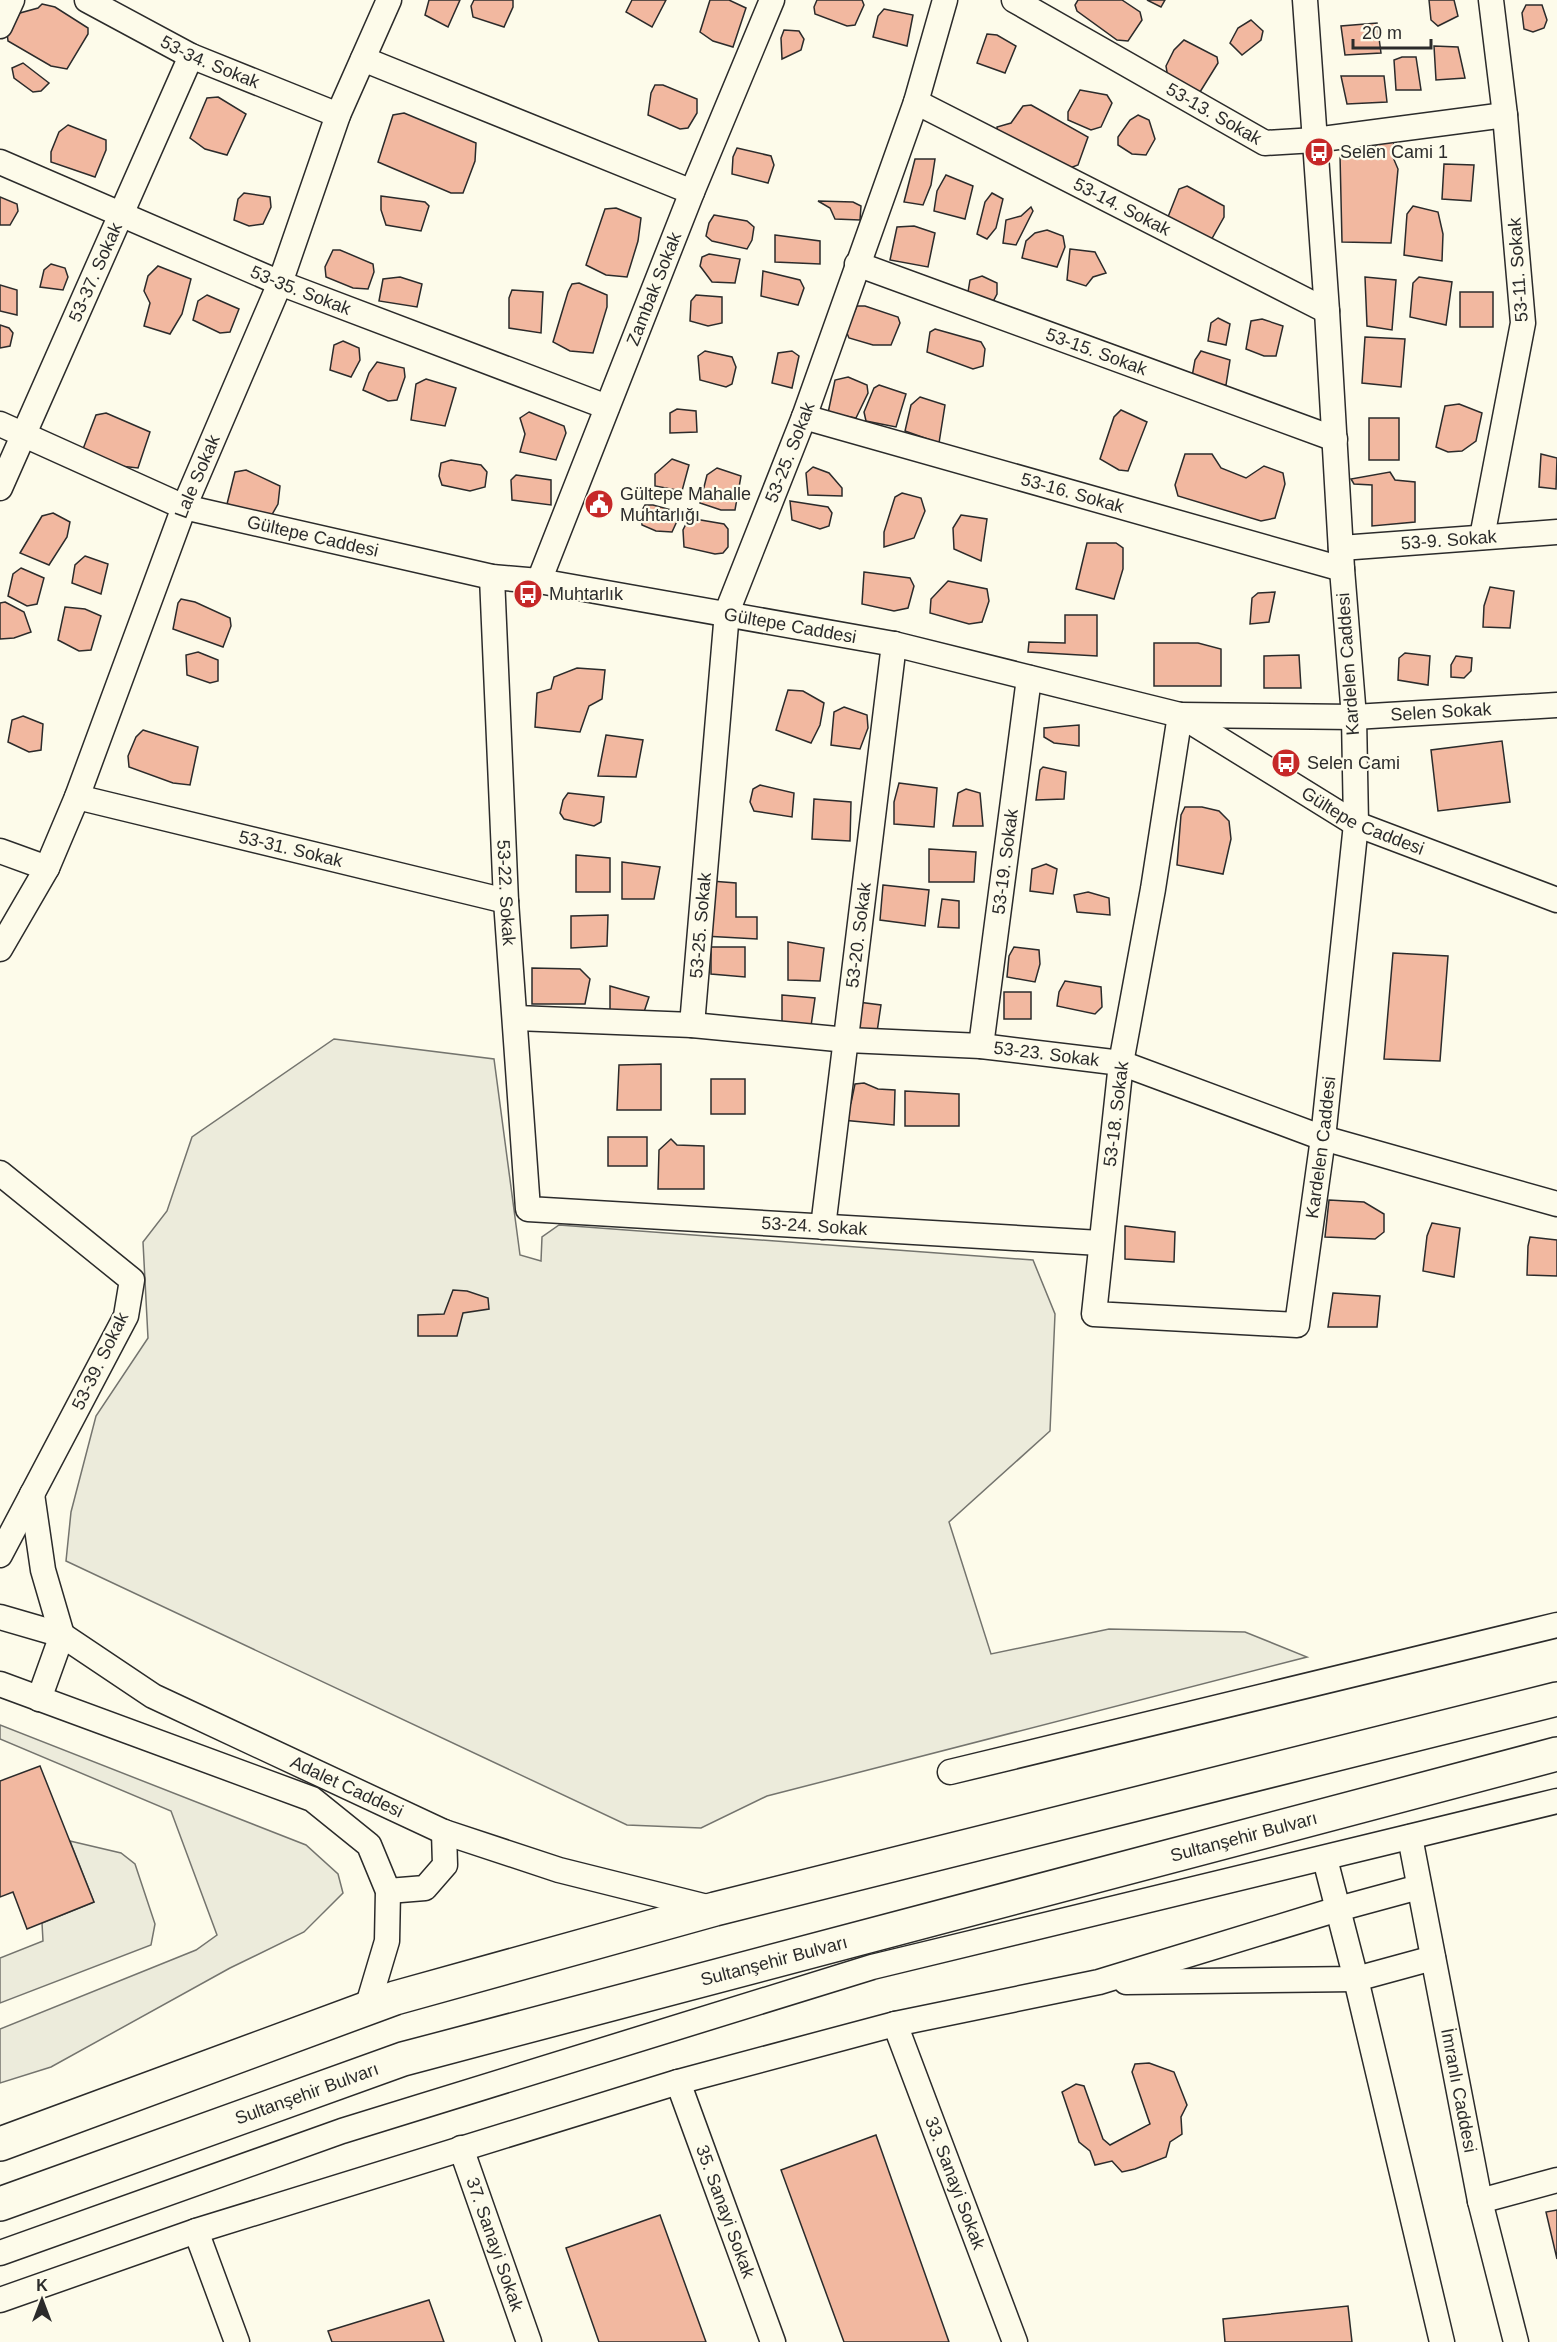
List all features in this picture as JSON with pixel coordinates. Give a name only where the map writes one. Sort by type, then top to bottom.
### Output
[{"type":"highway","points":[[0,2144],[395,1998],[715,1908],[1557,1699]]},
{"type":"highway","name":"Sultanşehir Bulvarı","points":[[0,2204],[403,2059],[1557,1754]]},
{"type":"street","points":[[0,27],[12,0]]},
{"type":"street","name":"53-34. Sokak","points":[[87,0],[191,56],[338,115]]},
{"type":"street","name":"Lale Sokak","points":[[0,949],[46,868],[77,797],[184,507],[280,283],[338,115],[389,0]]},
{"type":"street","name":"Zambak Sokak","points":[[539,581],[692,192],[772,0]]},
{"type":"street","name":"53-25. Sokak","points":[[692,1025],[727,612],[804,417],[916,102],[945,0]]},
{"type":"street","name":"53-13. Sokak","points":[[1014,0],[1265,143],[1315,140],[1505,115]]},
{"type":"street","name":"Kardelen Caddesi","points":[[1297,1325],[1323,1138],[1356,824],[1354,717],[1341,558],[1327,311],[1305,0]]},
{"type":"street","name":"53-11. Sokak","points":[[1482,537],[1524,323],[1505,115],[1491,0]]},
{"type":"street","name":"53-37. Sokak","points":[[0,488],[191,56]]},
{"type":"street","points":[[363,59],[692,192]]},
{"type":"street","name":"53-14. Sokak","points":[[916,102],[1327,311]]},
{"type":"street","name":"53-35. Sokak","points":[[0,162],[280,283],[607,407]]},
{"type":"street","name":"53-15. Sokak","points":[[857,264],[1335,439]]},
{"type":"street","name":"53-16. Sokak","points":[[804,417],[1341,558]]},
{"type":"street","name":"Gültepe Caddesi","points":[[0,424],[184,507],[492,577],[539,581],[727,612],[894,644],[1180,715],[1356,824],[1557,900]]},
{"type":"street","name":"53-9. Sokak","points":[[1341,558],[1482,537],[1557,532]]},
{"type":"street","name":"53-22. Sokak","points":[[492,577],[506,901],[528,1209]]},
{"type":"street","name":"53-20. Sokak","points":[[823,1227],[894,644]]},
{"type":"street","name":"53-19. Sokak","points":[[981,1046],[1029,678]]},
{"type":"street","name":"Selen Sokak","points":[[1180,715],[1354,717],[1557,705]]},
{"type":"street","name":"53-18. Sokak","points":[[1180,715],[1153,889],[1121,1064],[1094,1314],[1297,1325]]},
{"type":"street","name":"53-31. Sokak","points":[[77,797],[506,901]]},
{"type":"street","points":[[0,851],[46,868]]},
{"type":"street","name":"53-23. Sokak","points":[[516,1018],[692,1025],[847,1040],[981,1046],[1121,1064],[1323,1138],[1557,1204]]},
{"type":"street","name":"53-39. Sokak","points":[[0,1173],[132,1280],[126,1316],[0,1555]]},
{"type":"street","name":"53-24. Sokak","points":[[528,1209],[1100,1243]]},
{"type":"street","points":[[32,1494],[43,1570],[62,1635],[39,1699]]},
{"type":"street","name":"Adalet Caddesi","points":[[0,1617],[62,1635],[153,1696],[444,1832],[559,1870],[715,1908]]},
{"type":"street","points":[[950,1772],[1557,1625]]},
{"type":"street","name":"Adalet Caddesi","points":[[0,1684],[312,1799],[369,1845],[388,1891],[387,1941],[367,2008]]},
{"type":"street","points":[[0,2253],[342,2131],[872,1967],[1557,1801]]},
{"type":"street","points":[[388,1891],[425,1888],[445,1865],[444,1832]]},
{"type":"street","name":"İmranlı Caddesi","points":[[1410,1837],[1480,2200],[1516,2342]]},
{"type":"street","points":[[1325,1858],[1442,2342]]},
{"type":"street","points":[[0,2300],[196,2231],[678,2082],[895,2024],[1100,1982],[1338,1909],[1419,1887]]},
{"type":"street","points":[[1100,1982],[1356,1979],[1433,1958]]},
{"type":"street","name":"33. Sanayi Sokak","points":[[895,2024],[1015,2342]]},
{"type":"street","name":"35. Sanayi Sokak","points":[[678,2082],[773,2342]]},
{"type":"street","name":"37. Sanayi Sokak","points":[[461,2148],[529,2342]]},
{"type":"street","points":[[1480,2200],[1557,2180]]},
{"type":"street","points":[[196,2231],[237,2342]]},
{"type":"shaded area","points":[[334,1039],[494,1059],[520,1255],[541,1261],[542,1237],[559,1225],[1033,1260],[1055,1314],[1050,1431],[949,1522],[991,1654],[1109,1629],[1245,1632],[1307,1657],[767,1796],[701,1828],[627,1825],[66,1561],[71,1512],[96,1416],[148,1338],[143,1242],[167,1211],[192,1137]]},
{"type":"shaded area","points":[[0,1725],[306,1845],[338,1874],[343,1893],[304,1932],[230,1968],[51,2067],[0,2083],[0,2029],[196,1950],[217,1935],[171,1811],[0,1739]]},
{"type":"shaded area","points":[[70,1841],[121,1853],[135,1864],[155,1924],[151,1945],[0,2003],[0,1958],[43,1941],[42,1923],[94,1902]]},
{"type":"building","points":[[429,0],[460,0],[448,27],[425,15]]},
{"type":"building","points":[[474,0],[513,0],[513,7],[504,27],[473,17],[471,6]]},
{"type":"building","points":[[632,0],[666,0],[652,27],[626,12]]},
{"type":"building","points":[[710,0],[729,0],[746,8],[733,47],[713,41],[700,32]]},
{"type":"building","points":[[817,0],[862,0],[864,5],[855,25],[847,26],[815,14],[814,7]]},
{"type":"building","points":[[1078,0],[1122,0],[1140,12],[1142,20],[1128,41],[1117,40],[1077,11],[1075,5]]},
{"type":"building","points":[[1147,0],[1165,0],[1161,7]]},
{"type":"building","points":[[1429,0],[1454,0],[1458,16],[1438,26],[1431,20]]},
{"type":"building","points":[[42,4],[55,7],[88,28],[88,34],[67,69],[51,66],[8,41],[7,32],[20,13],[38,8]]},
{"type":"building","points":[[1526,5],[1542,5],[1547,20],[1544,28],[1533,32],[1524,29],[1522,13]]},
{"type":"building","points":[[884,9],[913,15],[907,46],[873,37],[878,16]]},
{"type":"building","points":[[1251,20],[1263,31],[1261,40],[1242,55],[1230,43],[1238,28]]},
{"type":"building","points":[[1377,23],[1381,53],[1345,55],[1341,26]]},
{"type":"building","points":[[784,30],[799,31],[804,39],[801,50],[782,59],[781,38]]},
{"type":"building","points":[[987,34],[997,35],[1016,46],[1005,73],[977,63]]},
{"type":"building","points":[[1184,40],[1217,57],[1218,63],[1200,92],[1168,78],[1166,66],[1174,50]]},
{"type":"building","points":[[1434,46],[1458,47],[1465,78],[1436,80]]},
{"type":"building","points":[[1402,57],[1416,57],[1421,90],[1396,90],[1394,60]]},
{"type":"building","points":[[23,63],[49,83],[41,91],[33,92],[14,78],[12,68]]},
{"type":"building","points":[[1341,76],[1384,76],[1387,102],[1347,104]]},
{"type":"building","points":[[655,85],[663,85],[697,99],[697,113],[688,128],[680,129],[648,115],[651,93]]},
{"type":"building","points":[[1080,90],[1107,95],[1112,103],[1101,127],[1091,130],[1068,120],[1068,112]]},
{"type":"building","points":[[218,97],[246,114],[227,155],[205,149],[190,138],[207,98]]},
{"type":"building","points":[[1031,105],[1088,137],[1078,165],[1070,168],[998,140],[997,127],[1011,123],[1023,106]]},
{"type":"building","points":[[404,113],[476,143],[475,161],[463,193],[451,193],[378,162],[393,115]]},
{"type":"building","points":[[1138,115],[1149,120],[1155,139],[1146,155],[1132,154],[1118,145],[1118,137],[1130,120]]},
{"type":"building","points":[[68,125],[106,140],[106,150],[95,177],[51,162],[51,152],[59,132]]},
{"type":"building","points":[[1394,142],[1392,155],[1398,169],[1391,243],[1342,242],[1340,155],[1367,156],[1379,143]]},
{"type":"building","points":[[737,148],[771,156],[774,165],[768,183],[732,174],[733,157]]},
{"type":"building","points":[[915,159],[935,159],[931,185],[923,205],[904,202]]},
{"type":"building","points":[[1444,164],[1474,165],[1471,201],[1442,199]]},
{"type":"building","points":[[946,175],[973,186],[965,219],[934,211],[937,191]]},
{"type":"building","points":[[1187,186],[1224,206],[1224,217],[1210,242],[1166,222],[1179,189]]},
{"type":"building","points":[[244,193],[270,197],[271,207],[263,224],[249,226],[234,220],[238,199]]},
{"type":"building","points":[[992,193],[1003,199],[996,228],[987,239],[977,234],[985,202]]},
{"type":"building","points":[[381,196],[425,202],[429,206],[421,231],[386,225],[381,210]]},
{"type":"building","points":[[0,197],[17,204],[18,211],[10,225],[0,225]]},
{"type":"building","points":[[818,201],[853,202],[861,206],[860,220],[835,219],[830,208]]},
{"type":"building","points":[[1413,206],[1438,212],[1443,234],[1442,261],[1404,255],[1407,214]]},
{"type":"building","points":[[1031,207],[1033,211],[1016,245],[1003,243],[1006,220],[1021,216]]},
{"type":"building","points":[[616,208],[641,218],[638,241],[627,277],[606,275],[586,265],[605,209]]},
{"type":"building","points":[[714,215],[747,221],[754,227],[752,240],[747,249],[712,241],[706,236],[709,223]]},
{"type":"building","points":[[914,226],[935,233],[928,267],[890,260],[897,227]]},
{"type":"building","points":[[1047,230],[1063,236],[1065,247],[1057,267],[1022,258],[1026,241],[1035,233]]},
{"type":"building","points":[[775,235],[820,241],[820,264],[775,262]]},
{"type":"building","points":[[1070,249],[1095,252],[1106,273],[1093,277],[1086,286],[1067,280]]},
{"type":"building","points":[[333,250],[340,250],[373,264],[374,272],[368,289],[353,288],[326,277],[325,267]]},
{"type":"building","points":[[709,254],[740,259],[735,283],[712,282],[700,266],[702,257]]},
{"type":"building","points":[[51,264],[65,268],[68,277],[63,290],[40,287],[44,270]]},
{"type":"building","points":[[158,266],[191,279],[182,314],[170,334],[144,326],[150,303],[144,291],[148,276]]},
{"type":"building","points":[[763,271],[800,280],[804,288],[798,305],[761,296]]},
{"type":"building","points":[[982,276],[997,283],[997,294],[988,311],[966,304],[970,280]]},
{"type":"building","points":[[400,277],[422,284],[417,307],[379,301],[383,279]]},
{"type":"building","points":[[1365,277],[1396,280],[1392,330],[1367,326]]},
{"type":"building","points":[[1419,277],[1452,282],[1446,325],[1410,317],[1413,283]]},
{"type":"building","points":[[579,283],[607,295],[607,307],[593,353],[570,351],[553,342],[568,292],[572,284]]},
{"type":"building","points":[[0,285],[17,290],[17,315],[0,311]]},
{"type":"building","points":[[512,290],[543,292],[541,333],[509,328],[509,298]]},
{"type":"building","points":[[1460,292],[1493,292],[1493,327],[1460,327]]},
{"type":"building","points":[[207,295],[239,309],[230,332],[220,333],[193,320],[198,301]]},
{"type":"building","points":[[696,295],[722,297],[722,323],[708,326],[690,321],[691,301]]},
{"type":"building","points":[[857,306],[865,306],[898,317],[900,323],[891,345],[873,345],[849,338],[846,331]]},
{"type":"building","points":[[1218,318],[1230,324],[1226,345],[1208,341],[1211,323]]},
{"type":"building","points":[[1262,319],[1283,326],[1276,356],[1264,356],[1246,349],[1251,321]]},
{"type":"building","points":[[0,325],[9,328],[13,333],[10,346],[0,348]]},
{"type":"building","points":[[935,329],[981,342],[985,349],[983,366],[973,369],[927,352],[930,332]]},
{"type":"building","points":[[1365,337],[1405,339],[1401,387],[1362,383]]},
{"type":"building","points":[[343,341],[359,348],[360,360],[351,377],[330,370],[334,345]]},
{"type":"building","points":[[705,351],[732,357],[736,367],[732,384],[726,387],[700,380],[698,356]]},
{"type":"building","points":[[792,351],[799,356],[792,388],[772,383],[778,353]]},
{"type":"building","points":[[1201,351],[1230,360],[1226,385],[1191,382],[1195,360]]},
{"type":"building","points":[[377,362],[404,368],[405,377],[397,400],[388,401],[363,390],[369,373]]},
{"type":"building","points":[[848,377],[867,385],[868,393],[856,418],[828,413],[835,380]]},
{"type":"building","points":[[426,379],[456,388],[445,426],[411,420],[416,384]]},
{"type":"building","points":[[879,385],[906,394],[896,427],[866,421],[864,412],[874,388]]},
{"type":"building","points":[[920,397],[945,405],[939,443],[905,431],[911,405]]},
{"type":"building","points":[[1459,404],[1482,413],[1476,441],[1462,451],[1448,452],[1436,447],[1445,406]]},
{"type":"building","points":[[677,409],[696,411],[697,432],[670,433],[670,413]]},
{"type":"building","points":[[1121,410],[1147,422],[1128,471],[1119,470],[1100,459],[1114,417]]},
{"type":"building","points":[[529,412],[564,426],[566,433],[556,460],[520,452],[525,434],[520,418]]},
{"type":"building","points":[[106,413],[150,432],[138,468],[120,466],[83,449],[96,415]]},
{"type":"building","points":[[1369,418],[1399,418],[1399,460],[1369,460]]},
{"type":"building","points":[[1185,454],[1212,454],[1221,468],[1246,478],[1264,466],[1283,473],[1285,484],[1275,518],[1261,521],[1178,496],[1175,485]]},
{"type":"building","points":[[1541,454],[1557,458],[1556,489],[1539,487]]},
{"type":"building","points":[[672,459],[689,465],[682,491],[655,486],[655,474]]},
{"type":"building","points":[[451,460],[481,465],[487,472],[485,487],[470,491],[442,485],[439,476],[441,463]]},
{"type":"building","points":[[813,467],[829,473],[842,488],[842,496],[808,495],[806,473]]},
{"type":"building","points":[[717,468],[741,476],[735,510],[721,510],[700,503],[707,475]]},
{"type":"building","points":[[246,470],[280,486],[278,504],[270,518],[227,504],[235,472]]},
{"type":"building","points":[[1390,472],[1395,480],[1415,482],[1415,522],[1372,526],[1372,485],[1354,484],[1351,479]]},
{"type":"building","points":[[516,475],[551,480],[551,505],[512,500],[511,480]]},
{"type":"building","points":[[902,493],[921,498],[925,511],[914,538],[884,547],[884,532],[895,497]]},
{"type":"building","points":[[790,501],[828,507],[832,513],[829,526],[820,529],[792,520]]},
{"type":"building","points":[[645,505],[675,511],[678,519],[672,532],[656,531],[642,525],[641,512]]},
{"type":"building","points":[[53,513],[70,522],[67,537],[49,565],[20,553],[42,516]]},
{"type":"building","points":[[961,515],[987,519],[981,561],[954,549],[953,528]]},
{"type":"building","points":[[689,518],[724,524],[728,529],[728,547],[723,553],[715,554],[684,547],[683,530]]},
{"type":"building","points":[[1087,543],[1116,543],[1123,548],[1123,569],[1114,599],[1076,589]]},
{"type":"building","points":[[85,556],[108,564],[101,594],[72,583],[75,565]]},
{"type":"building","points":[[21,568],[44,578],[37,604],[27,606],[8,596],[13,574]]},
{"type":"building","points":[[864,572],[910,578],[914,586],[908,608],[894,611],[862,604]]},
{"type":"building","points":[[948,581],[987,589],[989,601],[982,622],[969,624],[930,613],[931,599]]},
{"type":"building","points":[[1490,587],[1514,591],[1510,628],[1483,627],[1484,606]]},
{"type":"building","points":[[1275,592],[1269,622],[1250,624],[1252,598],[1258,593]]},
{"type":"building","points":[[181,599],[195,602],[230,618],[231,626],[223,647],[173,629],[178,603]]},
{"type":"building","points":[[5,602],[24,612],[31,632],[14,638],[0,639],[0,603]]},
{"type":"building","points":[[65,607],[85,609],[101,616],[91,650],[79,651],[58,640]]},
{"type":"building","points":[[1065,615],[1097,615],[1097,656],[1028,652],[1029,642],[1065,643]]},
{"type":"building","points":[[1154,643],[1198,643],[1221,649],[1221,686],[1154,686]]},
{"type":"building","points":[[198,652],[218,660],[218,681],[210,683],[187,675],[186,655]]},
{"type":"building","points":[[1405,653],[1430,656],[1428,685],[1398,680],[1399,658]]},
{"type":"building","points":[[1299,655],[1301,688],[1264,688],[1264,656]]},
{"type":"building","points":[[1456,656],[1472,658],[1471,671],[1464,678],[1451,677],[1451,665]]},
{"type":"building","points":[[577,668],[605,670],[602,699],[589,706],[580,732],[535,727],[537,693],[551,689],[554,677]]},
{"type":"building","points":[[788,690],[803,691],[824,703],[820,725],[811,743],[776,730]]},
{"type":"building","points":[[844,707],[867,715],[868,728],[860,749],[831,745],[834,712]]},
{"type":"building","points":[[23,716],[43,724],[41,750],[29,752],[8,742],[12,720]]},
{"type":"building","points":[[1079,725],[1079,746],[1054,743],[1044,737],[1044,728]]},
{"type":"building","points":[[143,730],[198,747],[190,785],[173,783],[129,767],[128,756],[136,737]]},
{"type":"building","points":[[606,735],[643,740],[636,777],[598,776]]},
{"type":"building","points":[[1502,741],[1510,802],[1438,811],[1431,750]]},
{"type":"building","points":[[1043,767],[1066,772],[1064,799],[1036,800],[1040,770]]},
{"type":"building","points":[[899,783],[937,788],[934,827],[894,824],[894,802]]},
{"type":"building","points":[[760,785],[794,793],[792,817],[754,811],[750,802],[753,789]]},
{"type":"building","points":[[966,789],[980,793],[983,826],[953,826],[958,793]]},
{"type":"building","points":[[568,793],[604,797],[601,822],[594,826],[564,819],[560,813],[563,800]]},
{"type":"building","points":[[814,799],[851,802],[850,841],[812,839]]},
{"type":"building","points":[[1185,807],[1202,807],[1219,811],[1229,821],[1231,839],[1223,874],[1177,865],[1181,815]]},
{"type":"building","points":[[929,849],[976,852],[974,882],[929,882]]},
{"type":"building","points":[[576,855],[610,858],[610,892],[576,892]]},
{"type":"building","points":[[622,862],[660,867],[654,899],[622,899]]},
{"type":"building","points":[[1046,864],[1057,869],[1053,894],[1030,891],[1032,869]]},
{"type":"building","points":[[711,881],[736,883],[736,917],[757,917],[757,939],[704,936]]},
{"type":"building","points":[[883,885],[929,890],[925,926],[880,920]]},
{"type":"building","points":[[1088,892],[1109,898],[1110,915],[1077,912],[1074,895]]},
{"type":"building","points":[[942,899],[959,901],[959,928],[938,927]]},
{"type":"building","points":[[608,915],[607,946],[571,948],[571,916]]},
{"type":"building","points":[[788,942],[824,948],[820,981],[788,980]]},
{"type":"building","points":[[711,947],[745,947],[745,977],[711,974]]},
{"type":"building","points":[[1014,947],[1039,950],[1040,964],[1035,982],[1007,977],[1009,956]]},
{"type":"building","points":[[1393,953],[1448,956],[1440,1061],[1384,1059]]},
{"type":"building","points":[[532,968],[580,969],[590,979],[585,1004],[532,1004]]},
{"type":"building","points":[[1065,981],[1101,987],[1102,1007],[1095,1014],[1057,1006],[1059,992]]},
{"type":"building","points":[[610,986],[649,997],[642,1018],[610,1018]]},
{"type":"building","points":[[1004,992],[1031,992],[1031,1019],[1004,1019]]},
{"type":"building","points":[[782,995],[815,998],[811,1026],[782,1025]]},
{"type":"building","points":[[858,1002],[881,1005],[877,1032],[852,1030]]},
{"type":"building","points":[[661,1064],[661,1110],[617,1110],[619,1065]]},
{"type":"building","points":[[711,1079],[745,1079],[745,1114],[711,1114]]},
{"type":"building","points":[[864,1083],[878,1089],[895,1090],[894,1125],[842,1120],[843,1108],[851,1103],[855,1084]]},
{"type":"building","points":[[905,1091],[959,1094],[959,1126],[905,1126]]},
{"type":"building","points":[[608,1137],[647,1137],[647,1166],[608,1166]]},
{"type":"building","points":[[671,1139],[677,1145],[704,1146],[704,1189],[658,1189],[659,1150]]},
{"type":"building","points":[[1329,1200],[1364,1202],[1384,1214],[1384,1232],[1375,1239],[1325,1237]]},
{"type":"building","points":[[1432,1223],[1460,1228],[1454,1277],[1423,1271],[1427,1236]]},
{"type":"building","points":[[1125,1226],[1175,1232],[1174,1262],[1125,1259]]},
{"type":"building","points":[[1530,1237],[1557,1240],[1557,1276],[1527,1275]]},
{"type":"building","points":[[453,1290],[467,1291],[488,1298],[489,1309],[463,1313],[457,1336],[418,1336],[418,1315],[444,1314]]},
{"type":"building","points":[[1333,1293],[1380,1296],[1377,1327],[1328,1327]]},
{"type":"building","points":[[40,1766],[94,1902],[27,1929],[13,1892],[0,1897],[0,1781]]},
{"type":"building","points":[[1149,2063],[1174,2072],[1187,2105],[1181,2117],[1182,2134],[1170,2142],[1166,2157],[1135,2169],[1122,2172],[1112,2161],[1095,2165],[1090,2151],[1079,2142],[1062,2092],[1076,2084],[1084,2086],[1103,2139],[1110,2145],[1150,2124],[1132,2072],[1135,2064]]},
{"type":"building","points":[[876,2135],[949,2342],[844,2342],[781,2170]]},
{"type":"building","points":[[1557,2210],[1557,2259],[1546,2212]]},
{"type":"building","points":[[660,2215],[706,2342],[599,2342],[566,2248]]},
{"type":"building","points":[[429,2300],[444,2342],[332,2342],[328,2331]]},
{"type":"building","points":[[1348,2306],[1352,2342],[1225,2342],[1223,2319]]},
{"type":"place","name":"Selen Cami 1","points":[[1319,152]]},
{"type":"place","name":"Gültepe Mahalle Muhtarlığı","points":[[599,504]]},
{"type":"place","name":"Muhtarlık","points":[[528,594]]},
{"type":"place","name":"Selen Cami","points":[[1286,763]]}]
